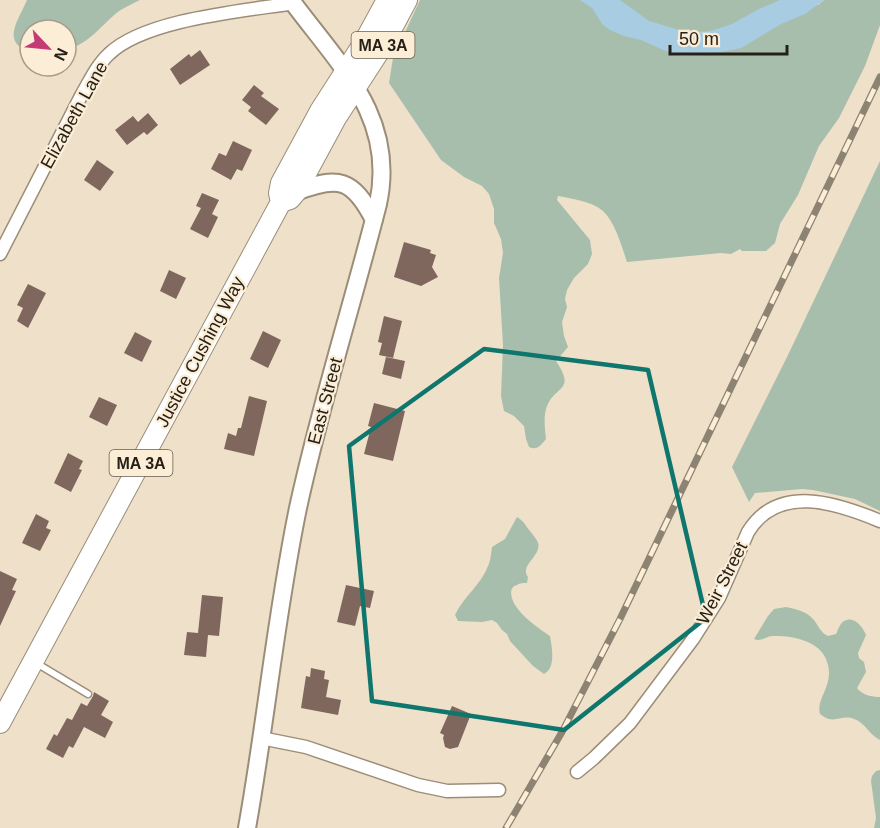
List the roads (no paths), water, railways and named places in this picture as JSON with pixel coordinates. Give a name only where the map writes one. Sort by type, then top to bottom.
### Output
[{"type":"main road","name":"Justice Cushing Way","points":[[351,79],[366,38],[387,0]]},
{"type":"main road","name":"Justice Cushing Way","points":[[0,723],[289,197],[279,193],[281,183],[320,111],[382,47],[406,0]]},
{"type":"main road","name":"East Street","points":[[247,828],[298,508],[320,416],[374,220],[382,181],[381,151],[370,113],[351,79],[292,2]]},
{"type":"main road","points":[[289,197],[324,183],[340,182],[360,196],[374,220]]},
{"type":"street","name":"Elizabeth Lane","points":[[0,254],[81,96],[95,72],[120,44],[168,25],[292,2]]},
{"type":"street","name":"Weir Street","points":[[577,772],[630,723],[693,639],[718,598],[748,532],[761,516],[789,502],[812,501],[837,506],[880,521]]},
{"type":"street","points":[[261,738],[306,747],[418,785],[447,791],[499,790]]},
{"type":"lane","points":[[33,662],[88,694]]},
{"type":"water","points":[[580,0],[620,0],[649,21],[679,30],[696,32],[711,31],[732,24],[780,0],[824,0],[805,14],[781,24],[741,48],[707,55],[683,56],[610,30],[603,25],[592,8]]},
{"type":"railway","points":[[506,828],[562,732],[620,619],[880,77]]}]
